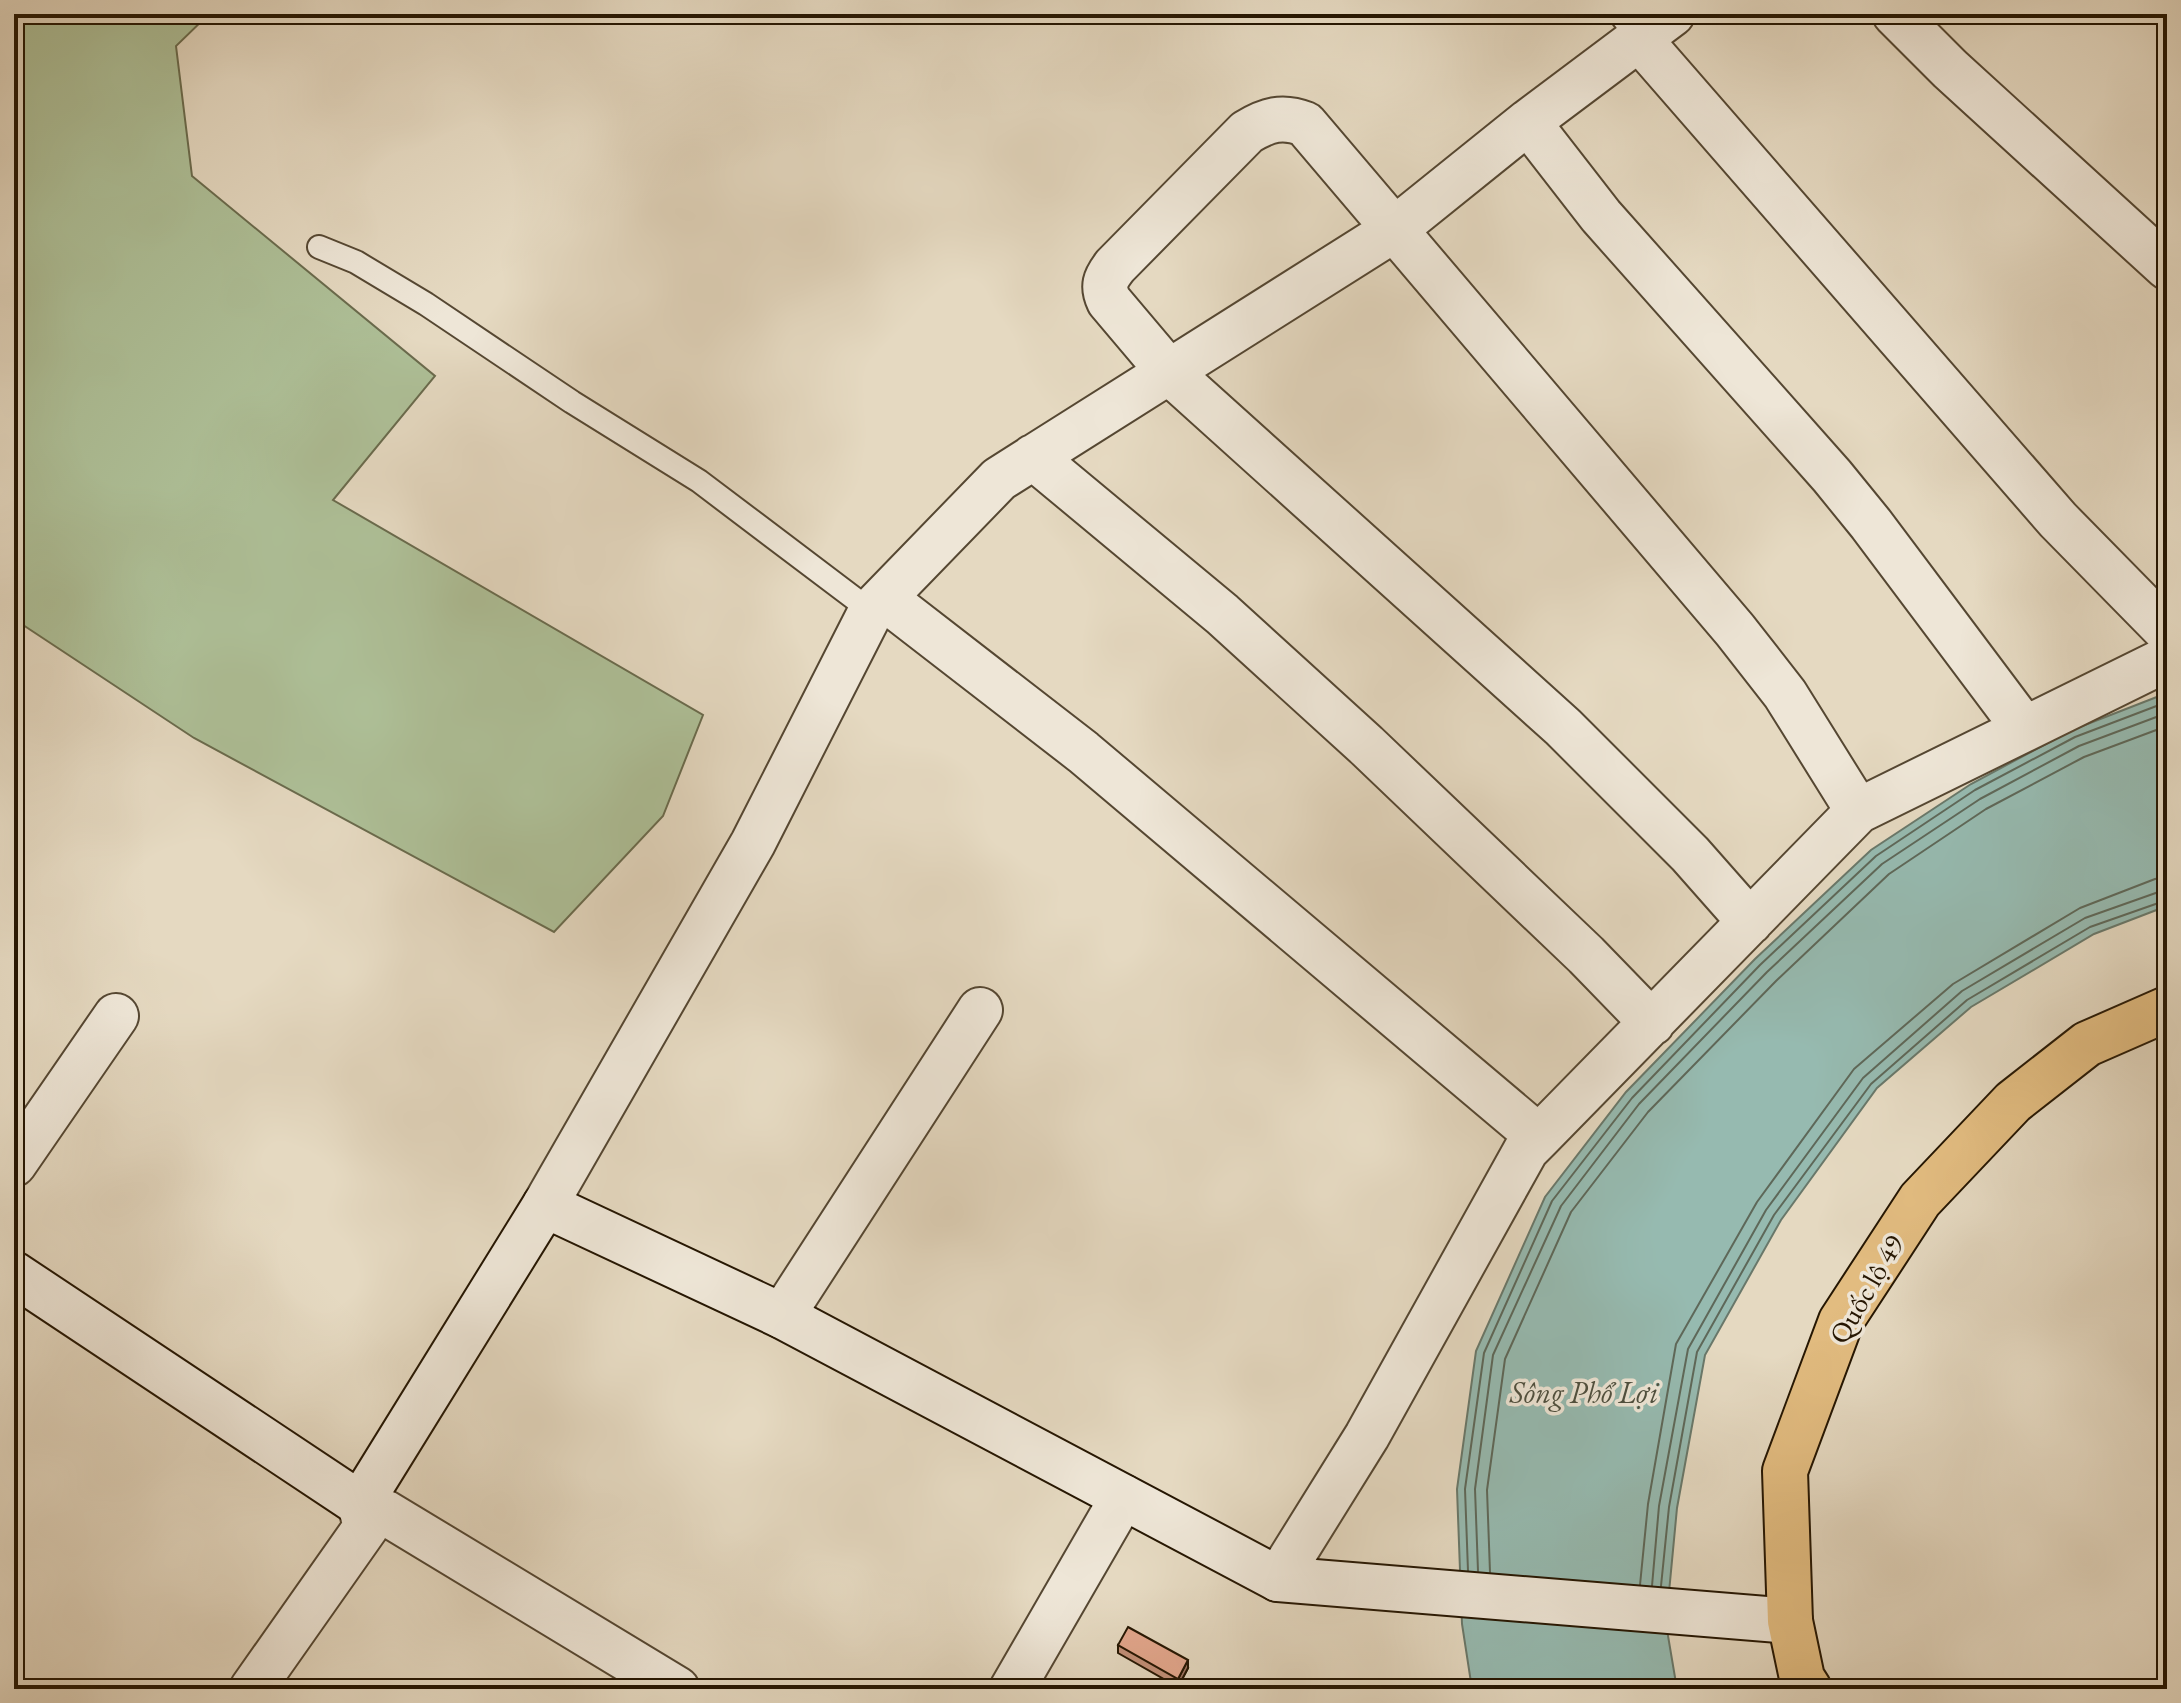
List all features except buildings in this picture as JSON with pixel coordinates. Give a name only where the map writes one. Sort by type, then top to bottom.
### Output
[{"type":"highway","name":"Quốc lộ 49","points":[[1809,1689],[1802,1678],[1790,1621],[1785,1471],[1841,1321],[1920,1200],[2013,1102],[2087,1044],[2167,1009]]},
{"type":"street","points":[[1895,14],[1950,69],[2167,267]]},
{"type":"street","points":[[252,1689],[366,1527],[360,1504],[545,1205],[753,843],[878,604],[999,479],[1395,229],[1644,23],[2058,520],[2167,631]]},
{"type":"street","points":[[1750,922],[1690,854],[1563,727],[1169,372],[1109,301],[1104,290],[1105,278],[1247,132],[1267,120],[1291,119],[1305,124],[1735,630],[1785,694],[1858,811]]},
{"type":"street","points":[[1528,122],[1621,239],[1852,500],[2024,728]]},
{"type":"street","points":[[1033,457],[1266,654],[1586,955],[1652,1023]]},
{"type":"street","points":[[878,604],[1083,752],[1539,1137]]},
{"type":"street","points":[[1278,1579],[1367,1436],[1526,1150],[1858,811],[2167,659]]},
{"type":"street","points":[[782,1316],[980,1010]]},
{"type":"street","points":[[14,1164],[116,1016]]},
{"type":"street","points":[[545,1205],[782,1316],[1278,1579],[1790,1621]]},
{"type":"street","points":[[16,1279],[360,1504],[386,1513],[677,1689]]},
{"type":"street","points":[[1012,1689],[1123,1497]]},
{"type":"lane","points":[[319,247],[356,262],[426,304],[572,402],[699,481],[878,604]]},
{"type":"green space","points":[[14,14],[209,14],[176,46],[192,176],[435,376],[333,500],[703,715],[663,816],[554,932],[194,738],[14,619]]},
{"type":"water","name":"Sông Phổ Lợi","points":[[2167,693],[2167,906],[2094,934],[1971,1007],[1877,1088],[1781,1220],[1705,1355],[1677,1508],[1666,1624],[1677,1689],[1472,1689],[1462,1624],[1457,1489],[1476,1351],[1545,1197],[1626,1092],[1755,959],[1871,850],[1971,784],[2072,730]]}]
